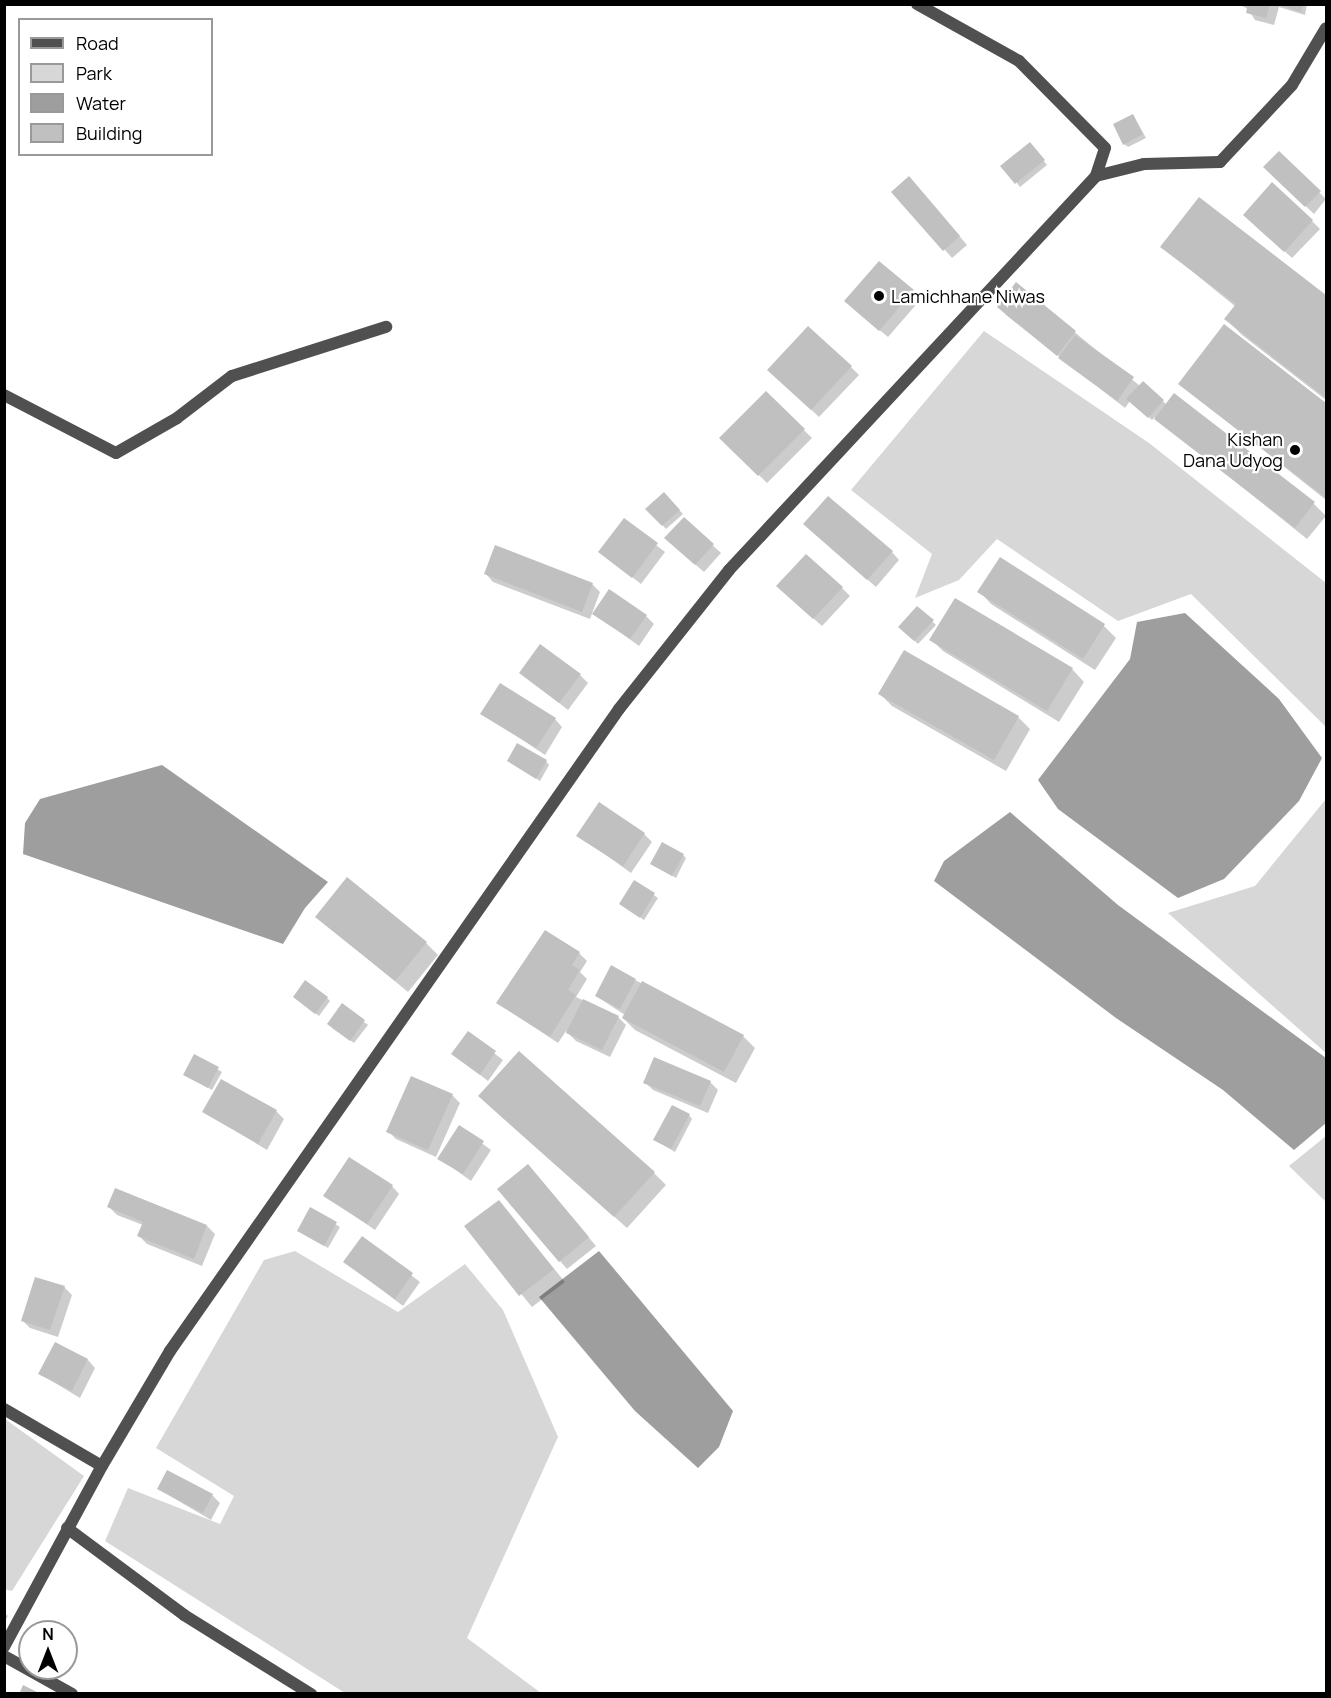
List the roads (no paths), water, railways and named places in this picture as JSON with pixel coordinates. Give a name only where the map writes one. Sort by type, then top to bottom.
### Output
[{"type":"street","points":[[4,1647],[67,1528],[170,1351],[619,709],[729,570],[1096,176],[1105,148],[1019,61],[917,4]]},
{"type":"street","points":[[1096,176],[1144,164],[1220,162],[1292,85],[1326,28]]},
{"type":"street","points":[[4,395],[116,453],[177,418],[232,376],[386,327]]},
{"type":"street","points":[[4,1409],[102,1466]]},
{"type":"street","points":[[67,1528],[184,1615],[311,1694]]},
{"type":"street","points":[[4,1656],[72,1694]]},
{"type":"water","points":[[1185,613],[1279,699],[1322,758],[1299,801],[1224,879],[1178,898],[1058,809],[1038,780],[1130,659],[1137,622]]},
{"type":"water","points":[[162,765],[328,882],[305,908],[283,944],[23,854],[25,823],[40,799]]},
{"type":"water","points":[[1010,812],[1118,905],[1326,1058],[1326,1123],[1294,1150],[1223,1090],[1116,1018],[934,881],[944,861]]},
{"type":"water","points":[[599,1251],[733,1411],[719,1447],[698,1468],[635,1411],[539,1297]]},
{"type":"place","name":"Lamichhane Niwas","points":[[879,296]]},
{"type":"place","name":"Kishan Dana Udyog","points":[[1295,450]]}]
